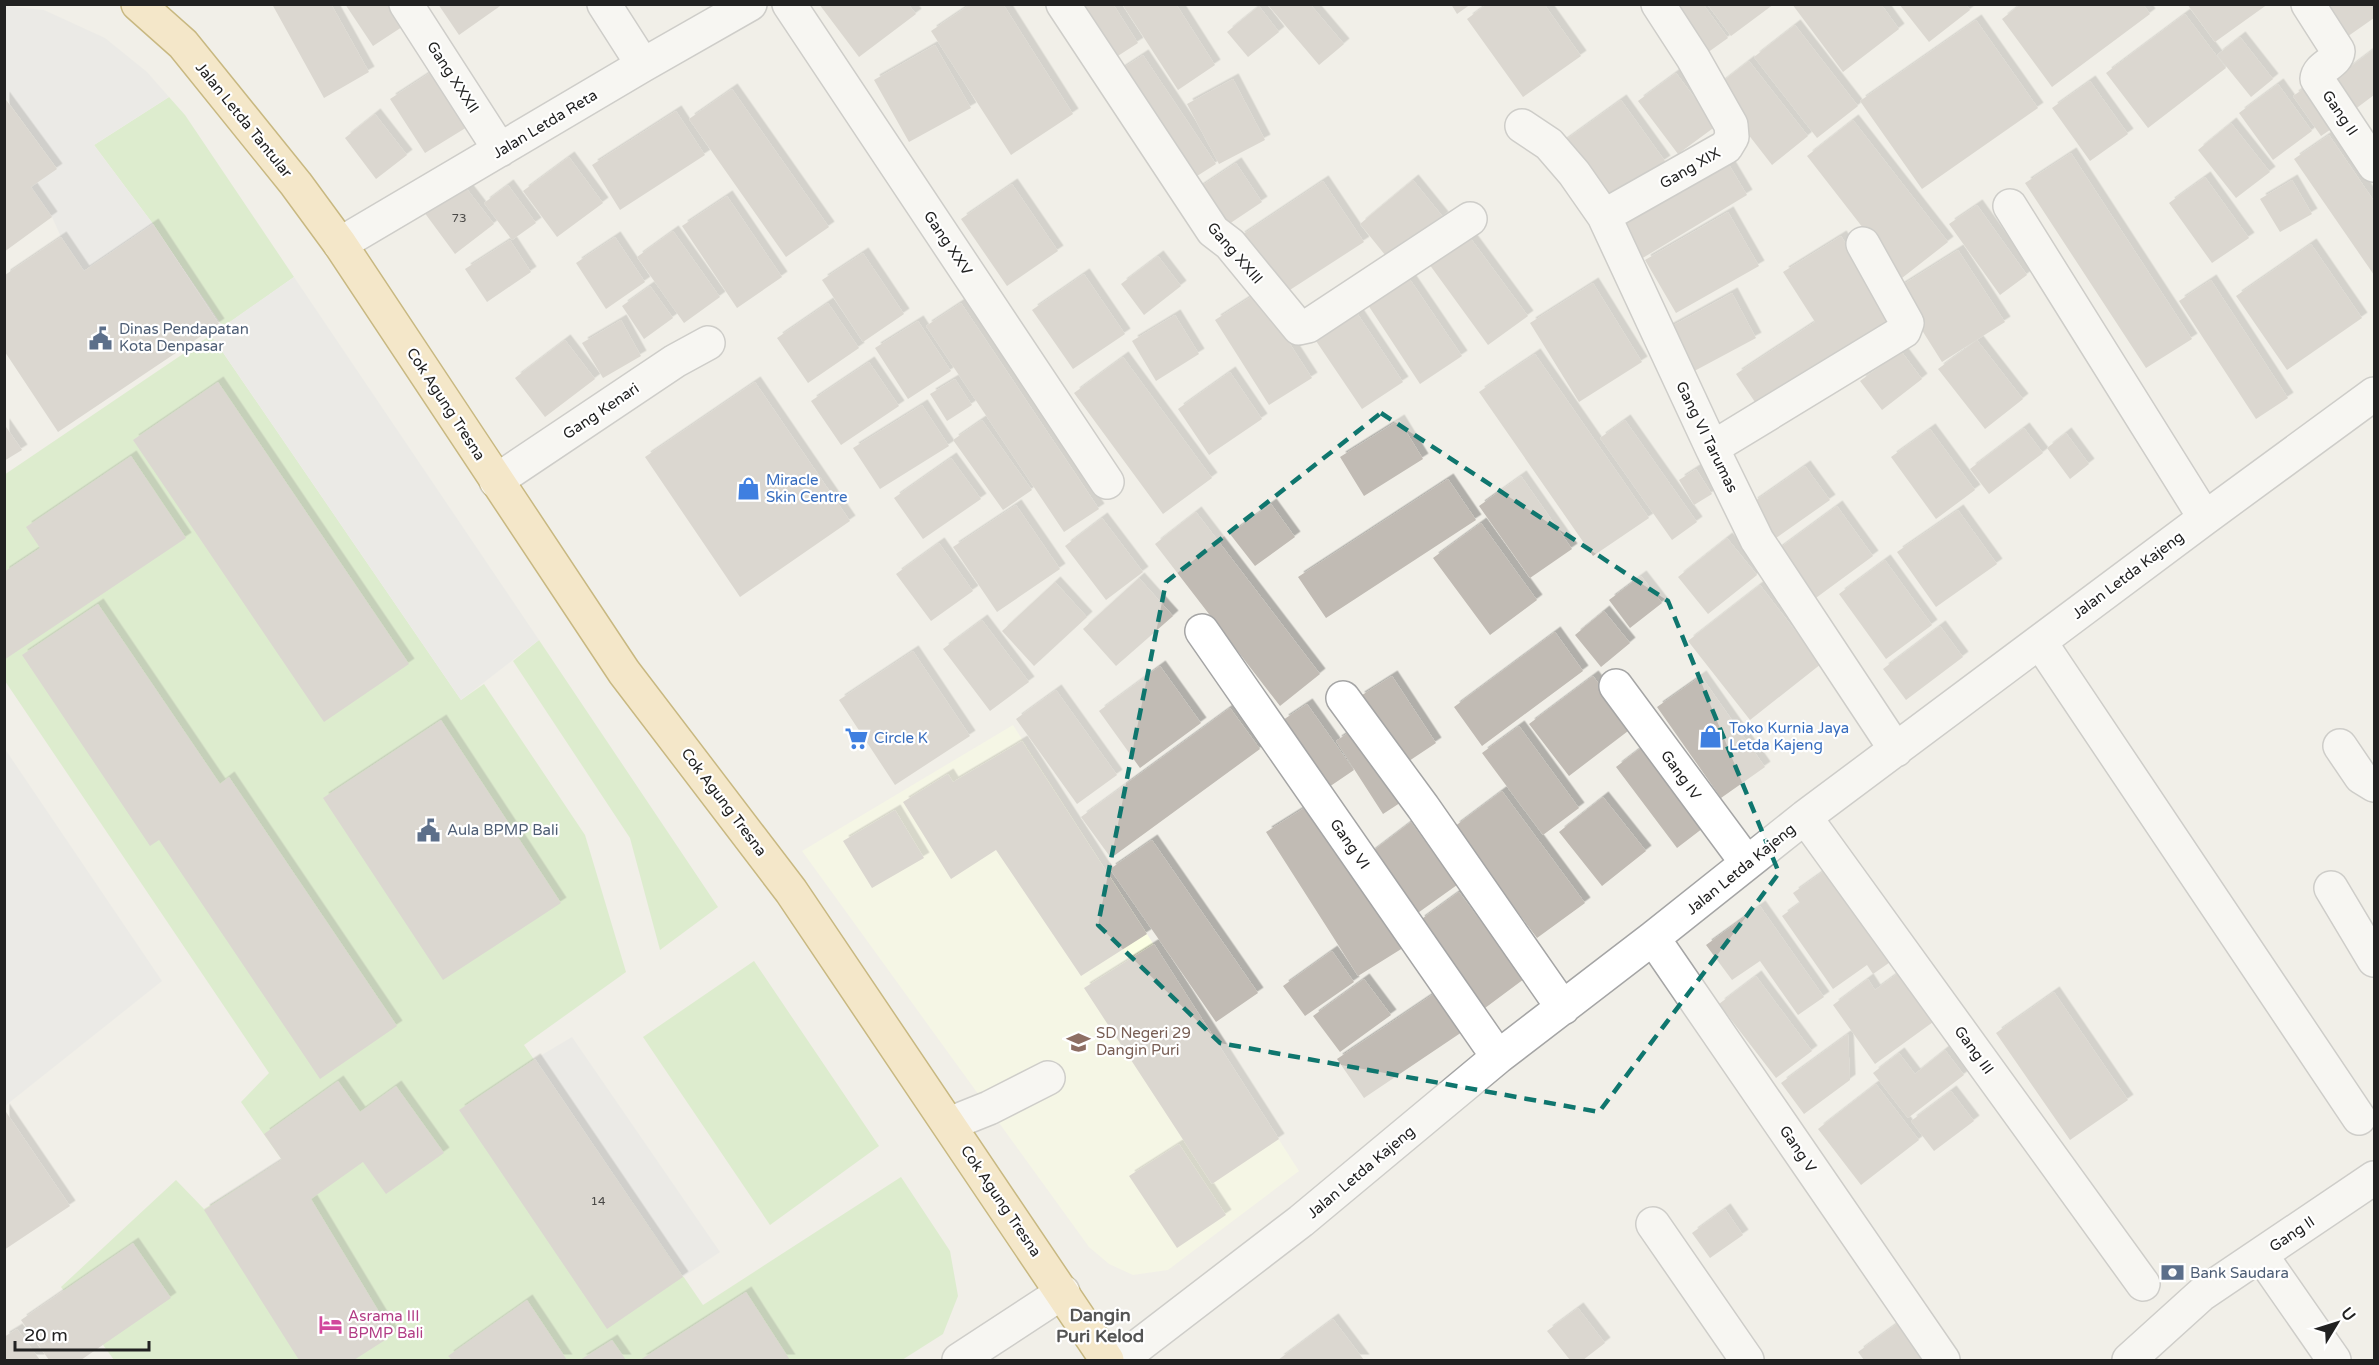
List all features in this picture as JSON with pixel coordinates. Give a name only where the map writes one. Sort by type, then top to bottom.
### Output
[{"type":"main road","name":"Jalan Letda Tantular","points":[[138,4],[183,44],[296,184],[340,244]]},
{"type":"main road","name":"Cok Agung Tresna","points":[[340,244],[624,672],[791,891],[1107,1360]]},
{"type":"street","name":"Gang XXXII","points":[[406,4],[500,150]]},
{"type":"street","points":[[604,4],[642,65]]},
{"type":"street","name":"Jalan Letda Reta","points":[[340,244],[642,65],[750,4]]},
{"type":"street","name":"Gang XXV","points":[[789,4],[1107,482]]},
{"type":"street","name":"Gang XXIII","points":[[1063,4],[1213,231],[1230,244],[1299,328],[1308,326],[1470,219]]},
{"type":"street","name":"Gang XIX","points":[[1604,216],[1726,147],[1732,137],[1731,125],[1693,58],[1658,4]]},
{"type":"street","name":"Gang II","points":[[2308,4],[2338,51],[2336,58],[2319,71],[2317,79],[2374,165]]},
{"type":"street","name":"Gang VI Tarumas","points":[[1522,126],[1549,144],[1574,173],[1604,216],[1757,540],[1896,750]]},
{"type":"street","points":[[2010,206],[2205,518]]},
{"type":"street","points":[[1712,448],[1904,331],[1907,323],[1863,244]]},
{"type":"street","name":"Gang Kenari","points":[[496,481],[675,361],[708,343]]},
{"type":"street","name":"Jalan Letda Kajeng","points":[[1120,1360],[1311,1213],[1498,1057],[1805,817],[2374,394]]},
{"type":"street","name":"Gang VI","points":[[1202,631],[1498,1057]]},
{"type":"street","points":[[2040,642],[2359,1118]]},
{"type":"street","name":"Gang IV","points":[[1616,686],[1747,863]]},
{"type":"street","points":[[1343,698],[1423,807],[1563,1008]]},
{"type":"street","points":[[2340,746],[2361,777],[2374,785]]},
{"type":"street","name":"Gang III","points":[[1805,817],[2143,1284]]},
{"type":"street","points":[[2331,888],[2374,960]]},
{"type":"street","name":"Gang V","points":[[1653,938],[1942,1360]]},
{"type":"street","points":[[949,1124],[989,1108],[1048,1078]]},
{"type":"street","name":"Gang II","points":[[2129,1360],[2202,1294],[2374,1178]]},
{"type":"street","points":[[1653,1224],[1747,1360]]},
{"type":"street","points":[[2261,1255],[2334,1360]]},
{"type":"street","points":[[959,1360],[1063,1292]]},
{"type":"highlighted area","points":[[1381,413],[1668,601],[1779,873],[1599,1112],[1220,1043],[1098,925],[1166,582]]},
{"type":"shaded area","points":[[4,6],[44,10],[105,38],[147,72],[169,97],[94,145],[153,224],[84,271],[31,187],[57,168],[5,97]]},
{"type":"shaded area","points":[[294,277],[539,640],[461,700],[211,335]]},
{"type":"shaded area","name":"SD Negeri 29 Dangin Puri","points":[[1013,725],[1299,1171],[1168,1270],[1133,1275],[1109,1264],[1089,1247],[802,851]]},
{"type":"shaded area","points":[[5,749],[162,981],[4,1106]]},
{"type":"shaded area","points":[[572,1037],[720,1252],[683,1277],[535,1059]]},
{"type":"green space","points":[[169,97],[185,115],[294,277],[223,327],[153,224],[94,145]]},
{"type":"green space","points":[[211,335],[461,700],[484,684],[585,835],[626,972],[524,1045],[703,1305],[901,1177],[950,1251],[958,1296],[943,1334],[902,1360],[114,1360],[61,1287],[176,1180],[204,1209],[282,1160],[241,1102],[269,1073],[5,681],[4,475]]},
{"type":"green space","points":[[539,640],[718,907],[660,950],[630,838],[513,661]]},
{"type":"green space","points":[[754,961],[879,1146],[770,1225],[643,1037]]},
{"type":"building","points":[[272,4],[331,4],[369,72],[324,98]]},
{"type":"building","points":[[345,4],[391,4],[405,25],[373,46]]},
{"type":"building","points":[[438,4],[503,4],[459,35]]},
{"type":"building","points":[[819,4],[908,4],[916,14],[859,57]]},
{"type":"building","points":[[971,4],[1003,4],[1073,114],[1011,155],[931,31]]},
{"type":"building","points":[[1083,4],[1113,4],[1138,43],[1110,61]]},
{"type":"building","points":[[1122,4],[1176,4],[1215,65],[1178,90]]},
{"type":"building","points":[[1267,4],[1310,4],[1344,44],[1319,65]]},
{"type":"building","points":[[1451,4],[1471,4],[1457,14]]},
{"type":"building","points":[[1487,4],[1544,4],[1581,56],[1523,97],[1467,19]]},
{"type":"building","points":[[1670,4],[1703,4],[1728,38],[1700,58]]},
{"type":"building","points":[[1707,4],[1774,4],[1731,36]]},
{"type":"building","points":[[1792,4],[1881,4],[1899,29],[1843,72]]},
{"type":"building","points":[[1899,4],[1966,4],[1970,10],[1929,42]]},
{"type":"building","points":[[2021,4],[2143,4],[2150,14],[2052,87],[2002,19]]},
{"type":"building","points":[[2187,4],[2268,4],[2215,42]]},
{"type":"building","points":[[2329,4],[2374,4],[2374,18],[2344,39],[2324,8]]},
{"type":"building","points":[[1259,6],[1279,32],[1248,57],[1227,32]]},
{"type":"building","points":[[2185,14],[2226,68],[2148,128],[2106,73]]},
{"type":"building","points":[[1976,20],[2038,108],[1922,189],[1860,101]]},
{"type":"building","points":[[1795,25],[1858,106],[1817,138],[1754,57]]},
{"type":"building","points":[[2240,37],[2273,79],[2251,97],[2217,55]]},
{"type":"building","points":[[935,45],[971,108],[909,142],[874,80]]},
{"type":"building","points":[[2374,49],[2374,95],[2350,113],[2329,83]]},
{"type":"building","points":[[1143,55],[1216,164],[1186,183],[1114,74]]},
{"type":"building","points":[[1749,61],[1808,136],[1772,165],[1713,89]]},
{"type":"building","points":[[436,69],[472,124],[425,153],[390,99]]},
{"type":"building","points":[[1676,73],[1716,126],[1678,154],[1638,101]]},
{"type":"building","points":[[1233,79],[1265,140],[1219,164],[1187,104]]},
{"type":"building","points":[[2090,81],[2128,134],[2090,161],[2052,108]]},
{"type":"building","points":[[2312,83],[2340,123],[2321,136],[2293,96]]},
{"type":"building","points":[[2278,84],[2312,131],[2273,160],[2239,113]]},
{"type":"building","points":[[732,89],[829,227],[786,257],[689,119]]},
{"type":"building","points":[[4,97],[57,169],[31,187],[52,217],[4,252]]},
{"type":"building","points":[[1621,100],[1665,161],[1603,204],[1560,144]]},
{"type":"building","points":[[676,111],[705,155],[620,210],[592,165]]},
{"type":"building","points":[[375,114],[407,155],[376,179],[345,138]]},
{"type":"building","points":[[1853,120],[1948,242],[1902,278],[1807,156]]},
{"type":"building","points":[[2231,123],[2270,172],[2236,198],[2198,150]]},
{"type":"building","points":[[2329,135],[2374,201],[2374,275],[2294,159]]},
{"type":"building","points":[[1722,153],[1747,195],[1641,259],[1615,217]]},
{"type":"building","points":[[2071,153],[2192,339],[2146,368],[2025,183]]},
{"type":"building","points":[[569,157],[603,203],[557,237],[523,191]]},
{"type":"building","points":[[1236,163],[1262,202],[1220,230],[1194,191]]},
{"type":"building","points":[[2205,177],[2249,238],[2212,263],[2169,203]]},
{"type":"building","points":[[1413,180],[1443,217],[1390,261],[1360,224]]},
{"type":"building","points":[[2292,180],[2312,214],[2280,232],[2260,199]]},
{"type":"building","points":[[1323,181],[1364,242],[1279,297],[1239,237]]},
{"type":"building","points":[[463,184],[494,224],[455,254],[424,212]]},
{"type":"building","points":[[1012,184],[1058,251],[1007,286],[961,219]]},
{"type":"building","points":[[508,185],[536,223],[512,240],[484,203]]},
{"type":"building","points":[[727,196],[782,277],[737,308],[682,226]]},
{"type":"building","points":[[1977,205],[2027,275],[2000,295],[1949,224]]},
{"type":"building","points":[[1728,212],[1759,266],[1676,313],[1645,260]]},
{"type":"building","name":"Dinas Pendapatan Kota Denpasar","points":[[153,224],[219,324],[58,432],[5,352],[5,275],[61,237],[84,271]]},
{"type":"building","points":[[1463,228],[1528,316],[1488,345],[1424,257]]},
{"type":"building","points":[[673,231],[720,297],[684,323],[637,257]]},
{"type":"building","points":[[1841,236],[1895,321],[1759,408],[1736,374],[1815,322],[1783,272]]},
{"type":"building","points":[[615,237],[645,282],[606,309],[576,263]]},
{"type":"building","points":[[510,240],[531,272],[487,302],[465,269]]},
{"type":"building","points":[[2311,244],[2362,318],[2287,370],[2236,296]]},
{"type":"building","points":[[1958,250],[2005,322],[1942,362],[1896,289]]},
{"type":"building","points":[[863,253],[904,314],[863,342],[822,280]]},
{"type":"building","points":[[1158,256],[1181,286],[1144,315],[1121,284]]},
{"type":"building","points":[[1084,274],[1125,334],[1073,369],[1032,310]]},
{"type":"building","points":[[1409,278],[1462,356],[1420,384],[1368,305]]},
{"type":"building","points":[[2211,280],[2288,398],[2256,419],[2179,301]]},
{"type":"building","points":[[1593,283],[1642,362],[1579,402],[1530,323]]},
{"type":"building","points":[[650,286],[673,318],[644,339],[622,306]]},
{"type":"building","points":[[1257,293],[1312,378],[1269,405],[1215,320]]},
{"type":"building","points":[[1732,293],[1756,338],[1685,376],[1661,332]]},
{"type":"building","points":[[828,303],[859,348],[808,383],[777,338]]},
{"type":"building","points":[[961,303],[1099,509],[1064,532],[926,326]]},
{"type":"building","points":[[1355,310],[1403,382],[1362,409],[1314,338]]},
{"type":"building","points":[[1175,315],[1199,354],[1156,381],[1132,341]]},
{"type":"building","points":[[621,320],[641,356],[603,378],[582,343]]},
{"type":"building","points":[[918,321],[951,371],[908,399],[875,348]]},
{"type":"building","points":[[565,340],[595,379],[545,417],[515,378]]},
{"type":"building","points":[[1977,340],[2023,399],[1985,429],[1938,369]]},
{"type":"building","points":[[1901,351],[1922,379],[1882,410],[1860,381]]},
{"type":"building","points":[[1535,354],[1649,518],[1593,556],[1479,392]]},
{"type":"building","points":[[1123,357],[1212,478],[1163,514],[1074,393]]},
{"type":"building","points":[[869,362],[899,406],[841,445],[811,401]]},
{"type":"building","points":[[1230,372],[1262,419],[1209,455],[1178,409]]},
{"type":"building","points":[[955,379],[972,405],[947,421],[930,394]]},
{"type":"building","points":[[218,382],[409,664],[324,722],[133,440]]},
{"type":"building","name":"Miracle Skin Centre","points":[[755,382],[850,521],[740,597],[645,457]]},
{"type":"building","points":[[922,405],[949,446],[880,489],[853,448]]},
{"type":"building","points":[[982,420],[1032,490],[1003,510],[953,440]]},
{"type":"building","points":[[1399,420],[1423,459],[1364,496],[1340,457]]},
{"type":"building","points":[[1625,420],[1697,522],[1672,540],[1600,438]]},
{"type":"building","points":[[4,424],[22,450],[4,461]]},
{"type":"building","points":[[2024,428],[2043,453],[1989,494],[1970,469]]},
{"type":"building","points":[[1930,429],[1975,490],[1936,519],[1891,457]]},
{"type":"building","points":[[2066,433],[2089,464],[2070,479],[2047,448]]},
{"type":"building","points":[[131,456],[186,538],[4,660],[4,572],[40,548],[26,527]]},
{"type":"building","points":[[951,458],[981,499],[923,539],[894,498]]},
{"type":"building","points":[[1805,466],[1830,500],[1776,538],[1752,503]]},
{"type":"building","points":[[1696,469],[1712,494],[1694,505],[1679,480]]},
{"type":"building","points":[[1521,476],[1572,549],[1530,578],[1479,506]]},
{"type":"building","points":[[1448,479],[1476,520],[1326,618],[1298,577]]},
{"type":"building","points":[[1271,504],[1295,537],[1255,566],[1230,534]]},
{"type":"building","points":[[1016,505],[1060,569],[997,612],[953,547]]},
{"type":"building","points":[[1837,506],[1873,556],[1809,603],[1773,553]]},
{"type":"building","points":[[1958,510],[1997,564],[1936,607],[1897,552]]},
{"type":"building","points":[[1196,512],[1320,674],[1280,706],[1155,544]]},
{"type":"building","points":[[1102,518],[1143,572],[1106,600],[1065,546]]},
{"type":"building","points":[[1481,523],[1537,600],[1490,635],[1433,558]]},
{"type":"building","points":[[1727,538],[1757,575],[1708,614],[1678,577]]},
{"type":"building","points":[[939,543],[973,591],[931,621],[896,574]]},
{"type":"building","points":[[1885,560],[1932,625],[1886,659],[1839,594]]},
{"type":"building","points":[[1641,576],[1662,603],[1630,628],[1609,600]]},
{"type":"building","points":[[1139,578],[1173,616],[1116,666],[1083,629]]},
{"type":"building","points":[[1055,582],[1087,617],[1034,666],[1002,631]]},
{"type":"building","points":[[1760,585],[1821,664],[1750,720],[1688,641]]},
{"type":"building","points":[[98,604],[220,784],[229,777],[397,1026],[320,1079],[159,840],[150,846],[22,655]]},
{"type":"building","points":[[1604,611],[1630,643],[1601,667],[1575,635]]},
{"type":"building","points":[[982,620],[1029,682],[990,711],[943,649]]},
{"type":"building","points":[[1940,626],[1963,657],[1906,700],[1883,669]]},
{"type":"building","points":[[1555,632],[1583,671],[1482,746],[1454,707]]},
{"type":"building","points":[[913,651],[970,736],[895,785],[839,700]]},
{"type":"building","points":[[1160,666],[1201,723],[1140,768],[1099,711]]},
{"type":"building","points":[[1392,676],[1436,743],[1403,765],[1359,697]]},
{"type":"building","points":[[1593,676],[1632,728],[1569,776],[1529,724]]},
{"type":"building","name":"Toko Kurnia Jaya Letda Kajeng","points":[[1701,676],[1765,767],[1721,798],[1657,707]]},
{"type":"building","points":[[1056,690],[1117,775],[1077,804],[1016,719]]},
{"type":"building","points":[[1307,704],[1354,770],[1329,787],[1283,720]]},
{"type":"building","points":[[1230,708],[1260,749],[1111,858],[1081,817]]},
{"type":"building","name":"Aula BPMP Bali","points":[[441,720],[561,903],[443,980],[323,798]]},
{"type":"building","points":[[1519,726],[1579,808],[1543,835],[1482,753]]},
{"type":"building","points":[[1357,727],[1406,799],[1383,814],[1336,741]]},
{"type":"building","points":[[1022,741],[1147,934],[1081,976],[996,850],[951,879],[903,802],[948,774],[953,782]]},
{"type":"building","points":[[1646,744],[1707,825],[1677,848],[1616,767]]},
{"type":"building","points":[[1502,791],[1585,903],[1537,938],[1454,827]]},
{"type":"building","points":[[1603,797],[1646,851],[1602,886],[1559,832]]},
{"type":"building","points":[[1314,802],[1406,946],[1358,976],[1266,832]]},
{"type":"building","points":[[895,810],[924,858],[872,888],[843,841]]},
{"type":"building","points":[[1411,822],[1457,885],[1415,915],[1369,854]]},
{"type":"building","points":[[1152,840],[1258,993],[1216,1022],[1110,869]]},
{"type":"building","points":[[1831,866],[1896,958],[1873,974],[1867,965],[1833,989],[1782,916],[1800,903],[1793,893]]},
{"type":"building","points":[[1459,892],[1524,979],[1485,1008],[1419,921]]},
{"type":"building","points":[[1760,906],[1824,997],[1798,1015],[1760,961],[1732,980],[1706,945]]},
{"type":"building","points":[[1154,944],[1279,1139],[1212,1184],[1084,988]]},
{"type":"building","points":[[1332,951],[1354,982],[1305,1016],[1283,986]]},
{"type":"building","points":[[1905,968],[1940,1017],[1875,1064],[1833,1005],[1868,979],[1875,990]]},
{"type":"building","points":[[1756,976],[1812,1051],[1776,1078],[1719,1004]]},
{"type":"building","points":[[1364,979],[1391,1015],[1340,1052],[1313,1016]]},
{"type":"building","points":[[1438,991],[1465,1030],[1364,1098],[1337,1059]]},
{"type":"building","points":[[2054,992],[2128,1100],[2070,1140],[1996,1033]]},
{"type":"building","points":[[1848,1034],[1850,1080],[1804,1114],[1781,1083]]},
{"type":"building","points":[[1945,1050],[1964,1075],[1908,1118],[1873,1073],[1899,1053],[1915,1074]]},
{"type":"building","points":[[535,1059],[683,1277],[607,1329],[459,1110]]},
{"type":"building","points":[[338,1081],[360,1112],[396,1086],[444,1153],[386,1194],[363,1162],[311,1199],[393,1335],[354,1360],[299,1360],[204,1210],[282,1160],[264,1134]]},
{"type":"building","points":[[1876,1084],[1919,1140],[1861,1185],[1818,1129]]},
{"type":"building","points":[[1951,1091],[1974,1121],[1934,1151],[1911,1121]]},
{"type":"building","points":[[4,1109],[70,1206],[4,1250]]},
{"type":"building","points":[[1179,1144],[1226,1215],[1177,1248],[1129,1176]]},
{"type":"building","points":[[1725,1209],[1743,1235],[1710,1258],[1692,1233]]},
{"type":"building","points":[[133,1243],[171,1298],[81,1360],[49,1360],[21,1320]]},
{"type":"building","points":[[746,1292],[790,1360],[640,1360]]},
{"type":"building","points":[[527,1300],[567,1360],[452,1360],[448,1356]]},
{"type":"building","points":[[1578,1308],[1605,1343],[1583,1360],[1570,1360],[1547,1331]]},
{"type":"building","points":[[1333,1319],[1364,1360],[1278,1360]]},
{"type":"building","points":[[1898,1323],[1926,1360],[1864,1360],[1858,1352]]},
{"type":"building","points":[[17,1329],[40,1360],[4,1360],[4,1337]]},
{"type":"building","points":[[612,1340],[626,1360],[580,1360]]},
{"type":"place","name":"Dinas Pendapatan Kota Denpasar","points":[[101,338]]},
{"type":"place","name":"Miracle Skin Centre","points":[[748,489]]},
{"type":"place","name":"Toko Kurnia Jaya Letda Kajeng","points":[[1711,737]]},
{"type":"place","name":"Circle K","points":[[856,738]]},
{"type":"place","name":"Aula BPMP Bali","points":[[429,830]]},
{"type":"place","name":"SD Negeri 29 Dangin Puri","points":[[1078,1042]]},
{"type":"place","name":"Bank Saudara","points":[[2172,1273]]},
{"type":"place","name":"Asrama III BPMP Bali","points":[[330,1325]]},
{"type":"district","name":"Dangin Puri Kelod","points":[[1100,1325]]}]
